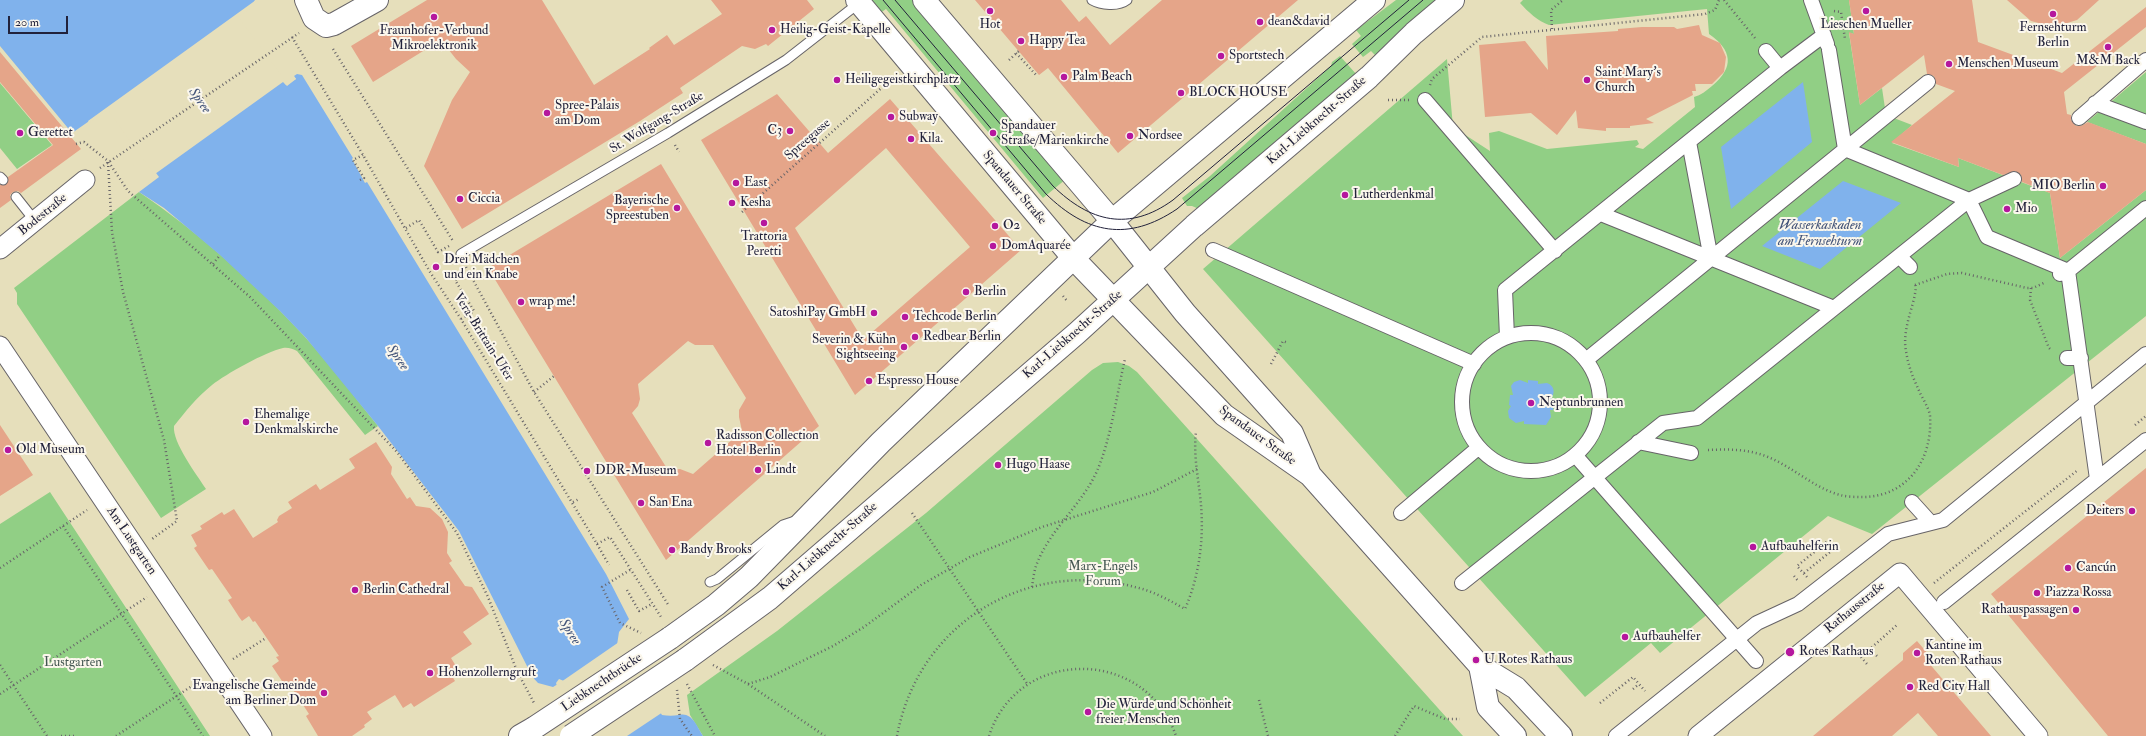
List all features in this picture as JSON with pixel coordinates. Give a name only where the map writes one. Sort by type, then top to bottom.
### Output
[{"type":"main road","points":[[308,16],[326,26],[334,24],[377,0]]},
{"type":"main road","name":"Spandauer Straße","points":[[924,0],[1112,221],[1148,269],[1185,313],[1292,433],[1310,475]]},
{"type":"main road","points":[[808,517],[881,442],[1112,221],[1374,0]]},
{"type":"main road","name":"Karl-Liebknecht-Straße","points":[[685,660],[770,598],[1112,301],[1194,226],[1369,77],[1414,33],[1453,0]]},
{"type":"main road","name":"Spandauer Straße","points":[[858,1],[1074,259],[1112,301],[1145,331],[1224,415],[1310,475],[1480,666],[1516,688],[1561,736]]},
{"type":"main road","name":"Liebknechtbrücke","points":[[527,732],[670,638],[735,590],[808,517]]},
{"type":"main road","name":"Liebknechtbrücke","points":[[571,736],[685,660]]},
{"type":"main road","points":[[1480,666],[1488,707],[1515,736]]},
{"type":"street","points":[[1811,0],[1827,43],[1845,149]]},
{"type":"street","points":[[1507,337],[1505,290],[1780,68],[1827,43]]},
{"type":"street","points":[[1762,46],[1780,68]]},
{"type":"street","points":[[2079,118],[2095,102],[2146,60]]},
{"type":"street","points":[[1586,360],[1928,82]]},
{"type":"street","points":[[1425,100],[1555,251]]},
{"type":"street","points":[[2095,102],[2146,122]]},
{"type":"street","points":[[1689,142],[1711,259]]},
{"type":"street","points":[[1845,149],[1969,200],[1987,237],[2062,273]]},
{"type":"street","points":[[1462,583],[1663,423],[1697,418],[1969,200],[2014,179]]},
{"type":"street","name":"Bodestraße","points":[[0,249],[85,180]]},
{"type":"street","points":[[2062,273],[2146,208]]},
{"type":"street","points":[[1601,214],[1834,308]]},
{"type":"street","points":[[1213,250],[1474,364]]},
{"type":"street","points":[[1899,256],[1910,267]]},
{"type":"street","points":[[2062,273],[2074,358],[2087,402],[2097,479]]},
{"type":"street","points":[[1524,334],[1536,334],[1558,339],[1573,348],[1586,360],[1595,375],[1598,387],[1600,410],[1596,427],[1588,443],[1576,455],[1552,468],[1525,471],[1500,464],[1478,448],[1468,433],[1463,416],[1462,403],[1465,380],[1474,364],[1483,353],[1494,344],[1507,337],[1524,334]]},
{"type":"street","name":"Am Lustgarten","points":[[0,346],[262,736]]},
{"type":"street","points":[[1616,736],[1757,623],[1798,604],[1888,534],[1943,520],[2146,354]]},
{"type":"street","points":[[1937,607],[2146,440]]},
{"type":"street","points":[[1638,442],[1691,453]]},
{"type":"street","points":[[1401,513],[1478,448]]},
{"type":"street","points":[[1576,455],[1756,661]]},
{"type":"street","points":[[1912,502],[1931,523]]},
{"type":"street","name":"Rathausstraße","points":[[1698,736],[1900,573],[1918,596],[1937,607],[2038,736]]},
{"type":"lane","points":[[1092,0],[1099,4],[1122,4],[1127,0]]},
{"type":"lane","name":"St. Wolfgang-Straße","points":[[461,254],[661,137],[786,60],[858,1]]},
{"type":"lane","points":[[16,197],[35,221]]},
{"type":"lane","points":[[710,582],[717,579],[783,525],[808,517]]},
{"type":"path","points":[[1552,29],[1551,10],[1563,0]]},
{"type":"path","points":[[1425,100],[1432,80],[1482,37],[1705,14],[1714,10],[1719,0]]},
{"type":"path","points":[[1724,0],[1762,46]]},
{"type":"path","points":[[1841,12],[1846,42]]},
{"type":"path","points":[[108,162],[292,37],[308,16]]},
{"type":"path","points":[[981,27],[992,18]]},
{"type":"path","name":"Vera-Brittain-Ufer","points":[[292,37],[406,228],[430,272],[461,319],[573,502],[609,565]]},
{"type":"path","points":[[333,49],[454,243],[438,252],[419,220],[406,228]]},
{"type":"path","points":[[1009,60],[1018,52],[1037,76]]},
{"type":"path","name":"Spreegasse","points":[[742,212],[887,83]]},
{"type":"path","points":[[76,144],[84,142],[108,162],[128,191],[250,297],[384,436],[457,533],[488,597],[517,671],[537,706]]},
{"type":"path","points":[[360,180],[364,178],[353,160],[363,155]]},
{"type":"path","points":[[108,162],[112,232],[123,292],[164,440],[177,522],[136,550]]},
{"type":"path","name":"Vera-Brittain-Ufer","points":[[461,254],[468,273],[534,392],[669,606]]},
{"type":"path","points":[[213,264],[220,256]]},
{"type":"path","points":[[1691,453],[1723,449],[1744,451],[1767,456],[1795,470],[1830,492],[1842,496],[1882,496],[1901,487],[1913,475],[1921,463],[1927,446],[1930,426],[1930,414],[1910,367],[1905,345],[1904,328],[1916,286],[1910,267]]},
{"type":"path","points":[[461,319],[474,311],[455,280],[468,273]]},
{"type":"path","points":[[1916,286],[1947,274],[1962,273],[2016,286],[2031,288],[2039,286],[2062,273]]},
{"type":"path","points":[[2031,288],[2030,300],[2049,348],[2055,354],[2074,358]]},
{"type":"path","points":[[1271,364],[1282,341],[1288,343]]},
{"type":"path","points":[[1032,587],[1036,566],[1049,541],[1085,492],[1097,471],[1106,445],[1125,359]]},
{"type":"path","points":[[534,392],[554,376]]},
{"type":"path","points":[[2129,430],[2146,416]]},
{"type":"path","points":[[897,736],[906,702],[920,673],[942,642],[978,611],[996,600],[1032,587],[1081,579],[1108,581],[1136,587],[1155,594],[1185,609],[1194,589],[1199,570],[1202,506],[1194,445],[1196,432]]},
{"type":"path","points":[[1918,596],[2094,457]]},
{"type":"path","points":[[748,684],[770,677],[833,646],[864,627],[921,585],[949,568],[1004,542],[1042,527],[1153,492],[1197,469]]},
{"type":"path","points":[[573,502],[579,499]]},
{"type":"path","points":[[0,568],[103,500]]},
{"type":"path","points":[[912,513],[1028,685]]},
{"type":"path","points":[[63,526],[203,736]]},
{"type":"path","points":[[597,544],[610,537],[661,617]]},
{"type":"path","points":[[1802,562],[1828,540]]},
{"type":"path","points":[[1804,573],[1835,548]]},
{"type":"path","points":[[630,570],[611,583],[602,587],[620,623],[630,627]]},
{"type":"path","points":[[0,694],[162,587]]},
{"type":"path","points":[[627,590],[638,611],[652,604]]},
{"type":"path","points":[[1876,656],[1870,649],[1898,624]]},
{"type":"path","points":[[116,736],[266,638]]},
{"type":"path","points":[[1861,657],[1867,664]]},
{"type":"path","points":[[0,665],[47,736]]},
{"type":"path","points":[[713,665],[748,684],[825,736]]},
{"type":"path","points":[[989,736],[1003,708],[1028,685],[1048,675],[1068,669],[1088,668],[1118,675],[1136,684],[1155,700],[1170,721],[1176,736]]},
{"type":"path","points":[[1600,703],[1633,677],[1656,704]]},
{"type":"path","points":[[686,682],[715,736]]},
{"type":"path","points":[[1633,689],[1639,684]]},
{"type":"path","points":[[1259,700],[1268,736]]},
{"type":"path","points":[[1395,736],[1414,706],[1445,719],[1460,719]]},
{"type":"path","points":[[679,709],[680,719],[692,736]]},
{"type":"path","points":[[61,736],[77,736]]},
{"type":"green space","points":[[863,0],[912,0],[1066,179],[1043,198],[886,9],[876,16]]},
{"type":"green space","points":[[1396,0],[1439,0],[1377,57],[1371,51],[1363,57],[1352,44],[1361,36],[1356,30]]},
{"type":"green space","points":[[1523,0],[1849,0],[1854,34],[1849,33],[1860,105],[1882,88],[1886,115],[1912,125],[1892,143],[1959,167],[1958,158],[2050,193],[2060,258],[2146,190],[2146,316],[1872,534],[1828,516],[1660,653],[1651,643],[1585,697],[1203,269],[1447,59],[1453,127],[1490,151],[1489,133],[1499,131],[1547,149],[1637,140],[1639,144],[1635,147],[1643,149],[1695,107],[1694,97],[1712,86],[1724,72],[1727,65],[1728,59],[1726,52],[1717,40],[1709,34],[1707,9],[1549,25],[1537,19],[1526,10],[1520,3]]},
{"type":"green space","points":[[1340,56],[1357,75],[1199,209],[1192,206],[1187,206],[1182,198],[1210,176],[1331,66],[1332,62]]},
{"type":"green space","points":[[2146,72],[2146,144],[2087,122]]},
{"type":"green space","points":[[0,83],[52,145],[17,169],[0,148]]},
{"type":"green space","points":[[139,192],[205,241],[287,317],[324,358],[378,426],[365,435],[297,351],[290,348],[275,350],[218,380],[196,400],[174,426],[174,433],[181,449],[206,489],[161,518],[17,304],[17,293],[14,288]]},
{"type":"green space","name":"Marx-Engels Forum","points":[[1118,362],[1129,366],[1137,372],[1463,736],[703,736],[690,715],[687,695],[777,631],[926,513],[1092,370],[1103,363]]},
{"type":"green space","name":"Lustgarten","points":[[50,492],[210,736],[0,736],[0,524]]},
{"type":"water","name":"Spree","points":[[0,0],[255,0],[252,5],[235,17],[286,85],[296,79],[294,76],[297,74],[302,75],[353,158],[352,159],[365,183],[367,182],[606,574],[629,619],[619,632],[617,645],[662,715],[687,715],[693,720],[703,736],[598,736],[564,681],[559,679],[556,683],[557,686],[588,736],[535,682],[459,531],[378,426],[306,338],[280,311],[220,255],[164,208],[139,192],[159,177],[108,108],[72,133],[0,46]]},
{"type":"water","name":"Wasserkaskaden am Fernsehturm","points":[[1803,82],[1812,142],[1731,209],[1721,147]]},
{"type":"water","name":"Wasserkaskaden am Fernsehturm","points":[[1843,181],[1901,203],[1820,269],[1762,246]]},
{"type":"water","name":"Neptunbrunnen","points":[[1520,380],[1528,383],[1528,380],[1538,381],[1538,384],[1547,383],[1552,386],[1554,392],[1551,399],[1554,400],[1553,410],[1550,410],[1551,417],[1546,425],[1524,424],[1524,421],[1516,423],[1509,418],[1508,411],[1511,406],[1509,405],[1510,395],[1513,395],[1511,386],[1514,382]]},
{"type":"pier","points":[[256,0],[253,7],[238,17],[287,83],[293,79],[293,75],[296,79],[287,86],[283,82],[155,174],[157,177],[147,184],[156,177],[108,110],[89,123],[88,121]]},
{"type":"pier","points":[[619,642],[663,712],[627,736],[596,736],[561,682]]},
{"type":"pier","points":[[527,671],[538,683],[553,687],[558,684],[590,736],[554,736],[534,696],[533,682]]},
{"type":"building","name":"Spree-Palais am Dom","points":[[427,0],[542,0],[594,85],[650,49],[649,48],[667,35],[674,45],[722,14],[711,0],[807,0],[814,9],[768,46],[766,44],[755,49],[742,46],[680,88],[683,93],[640,121],[462,229],[424,166],[452,100],[470,72],[456,59],[441,40],[373,82],[351,46]]},
{"type":"building","points":[[975,0],[1061,0],[1079,22],[1086,16],[1110,45],[1162,0],[1298,0],[1118,153],[1048,68],[1039,75]]},
{"type":"building","points":[[1849,0],[1972,0],[1978,42],[2062,73],[2146,7],[2146,27],[2064,92],[2067,114],[2071,115],[2071,120],[2076,126],[2081,126],[2088,122],[2146,144],[2146,190],[2060,258],[2050,193],[2022,182],[2021,175],[2015,171],[2003,175],[1958,158],[1959,167],[1891,142],[1955,91],[1936,84],[1934,76],[1927,74],[1924,55],[1860,105],[1849,32],[1854,34]]},
{"type":"building","name":"Fernsehturm Berlin","points":[[2007,0],[2099,0],[2077,20],[2054,27],[2031,21]]},
{"type":"building","name":"Saint Mary's Church","points":[[1699,25],[1702,35],[1720,43],[1726,57],[1724,72],[1712,84],[1695,84],[1696,91],[1692,91],[1693,95],[1646,119],[1654,123],[1630,126],[1630,128],[1606,128],[1606,131],[1578,128],[1576,110],[1557,135],[1531,113],[1485,117],[1479,45],[1525,41],[1548,70],[1546,36],[1618,31],[1618,29],[1642,27],[1674,27],[1677,29]]},
{"type":"building","points":[[0,52],[81,149],[21,193],[18,191],[13,192],[10,195],[11,200],[0,208],[0,185],[7,184],[8,177],[53,145],[0,82]]},
{"type":"building","name":"DomAquarée","points":[[777,94],[828,153],[890,99],[1021,250],[855,395],[701,140]],"holes":[[[886,148],[970,247],[863,340],[795,228]]]},
{"type":"building","points":[[661,164],[819,426],[666,560],[488,268]],"holes":[[[688,341],[695,345],[713,345],[746,398],[739,410],[742,431],[693,474],[680,469],[668,470],[632,413],[638,406],[640,399],[638,384]]]},
{"type":"building","name":"Old Museum","points":[[0,425],[33,475],[0,496]]},
{"type":"building","name":"Berlin Cathedral","points":[[376,442],[392,467],[391,474],[407,499],[410,497],[416,506],[430,508],[442,519],[448,532],[447,553],[452,561],[449,563],[465,586],[472,587],[489,614],[463,632],[472,644],[451,658],[459,671],[452,676],[455,681],[414,707],[411,703],[403,708],[395,695],[367,712],[372,719],[364,725],[365,727],[352,736],[318,736],[306,716],[309,714],[290,685],[286,687],[272,666],[279,661],[276,657],[279,656],[255,621],[253,622],[249,616],[242,621],[239,617],[228,600],[232,598],[212,569],[209,570],[194,548],[197,546],[191,535],[202,529],[200,526],[222,512],[224,515],[234,509],[253,538],[278,522],[277,520],[279,516],[292,508],[288,502],[316,484],[320,490],[355,468],[349,459]]},
{"type":"building","name":"Rathauspassagen","points":[[2146,468],[2146,736],[2108,736],[1991,594]]},
{"type":"building","name":"Red City Hall","points":[[1917,641],[1929,655],[1928,662],[1991,736],[1938,736],[1918,713],[1892,736],[1813,736],[1903,660],[1903,653]]},
{"type":"tram line","points":[[883,0],[1046,194],[1077,218],[1093,225],[1108,229],[1125,229],[1142,226],[1177,209],[1423,0]]},
{"type":"tram line","points":[[895,0],[1053,186],[1081,208],[1096,215],[1125,219],[1141,216],[1157,210],[1173,200],[1409,0]]},
{"type":"place","name":"Hot","points":[[990,11]]},
{"type":"place","name":"Lieschen Mueller","points":[[1866,11]]},
{"type":"place","name":"Fernsehturm Berlin","points":[[2053,14]]},
{"type":"place","name":"Fraunhofer-Verbund Mikroelektronik","points":[[434,17]]},
{"type":"place","name":"dean&david","points":[[1260,22]]},
{"type":"place","name":"Heilig-Geist-Kapelle","points":[[772,30]]},
{"type":"place","name":"Happy Tea","points":[[1021,41]]},
{"type":"place","name":"M&M Back","points":[[2108,47]]},
{"type":"place","name":"Sportstech","points":[[1221,56]]},
{"type":"place","name":"Menschen Museum","points":[[1949,64]]},
{"type":"place","name":"Palm Beach","points":[[1064,77]]},
{"type":"place","name":"Heiligegeistkirchplatz","points":[[837,80]]},
{"type":"place","name":"Saint Mary's Church","points":[[1587,80]]},
{"type":"place","name":"BLOCK HOUSE","points":[[1181,93]]},
{"type":"place","name":"Spree-Palais am Dom","points":[[547,113]]},
{"type":"place","name":"Subway","points":[[891,117]]},
{"type":"place","name":"C3","points":[[790,131]]},
{"type":"place","name":"Gerettet","points":[[20,133]]},
{"type":"place","name":"Spandauer Straße/Marienkirche","points":[[993,133]]},
{"type":"place","name":"Nordsee","points":[[1130,136]]},
{"type":"place","name":"Kila.","points":[[911,139]]},
{"type":"place","name":"East","points":[[736,183]]},
{"type":"place","name":"MIO Berlin","points":[[2103,186]]},
{"type":"place","name":"Lutherdenkmal","points":[[1345,195]]},
{"type":"place","name":"Ciccia","points":[[460,199]]},
{"type":"place","name":"Kesha","points":[[732,203]]},
{"type":"place","name":"Bayerische Spreestuben","points":[[677,208]]},
{"type":"place","name":"Mio","points":[[2007,209]]},
{"type":"place","name":"Trattoria Peretti","points":[[764,223]]},
{"type":"place","name":"O2","points":[[995,226]]},
{"type":"place","name":"DomAquarée","points":[[993,246]]},
{"type":"place","name":"Drei Mädchen und ein Knabe","points":[[436,267]]},
{"type":"place","name":"Berlin","points":[[966,292]]},
{"type":"place","name":"wrap me!","points":[[521,302]]},
{"type":"place","name":"SatoshiPay GmbH","points":[[874,313]]},
{"type":"place","name":"Techcode Berlin","points":[[905,317]]},
{"type":"place","name":"Redbear Berlin","points":[[915,337]]},
{"type":"place","name":"Severin & Kühn Sightseeing","points":[[904,347]]},
{"type":"place","name":"Espresso House","points":[[869,381]]},
{"type":"place","name":"Neptunbrunnen","points":[[1531,403]]},
{"type":"place","name":"Ehemalige Denkmalskirche","points":[[246,422]]},
{"type":"place","name":"Radisson Collection Hotel Berlin","points":[[708,443]]},
{"type":"place","name":"Old Museum","points":[[8,450]]},
{"type":"place","name":"Hugo Haase","points":[[998,465]]},
{"type":"place","name":"Lindt","points":[[758,470]]},
{"type":"place","name":"DDR-Museum","points":[[587,471]]},
{"type":"place","name":"San Ena","points":[[641,503]]},
{"type":"place","name":"Deiters","points":[[2132,511]]},
{"type":"place","name":"Aufbauhelferin","points":[[1753,547]]},
{"type":"place","name":"Bandy Brooks","points":[[672,550]]},
{"type":"place","name":"Cancún","points":[[2068,568]]},
{"type":"place","name":"Berlin Cathedral","points":[[355,590]]},
{"type":"place","name":"Piazza Rossa","points":[[2037,593]]},
{"type":"place","name":"Rathauspassagen","points":[[2076,610]]},
{"type":"place","name":"Aufbauhelfer","points":[[1625,637]]},
{"type":"place","name":"Rotes Rathaus","points":[[1790,652]]},
{"type":"place","name":"Kantine im Roten Rathaus","points":[[1917,653]]},
{"type":"place","name":"U Rotes Rathaus","points":[[1476,660]]},
{"type":"place","name":"Hohenzollerngruft","points":[[430,673]]},
{"type":"place","name":"Red City Hall","points":[[1910,687]]},
{"type":"place","name":"Evangelische Gemeinde am Berliner Dom","points":[[324,693]]},
{"type":"place","name":"Die Würde und Schönheit freier Menschen","points":[[1088,712]]}]
